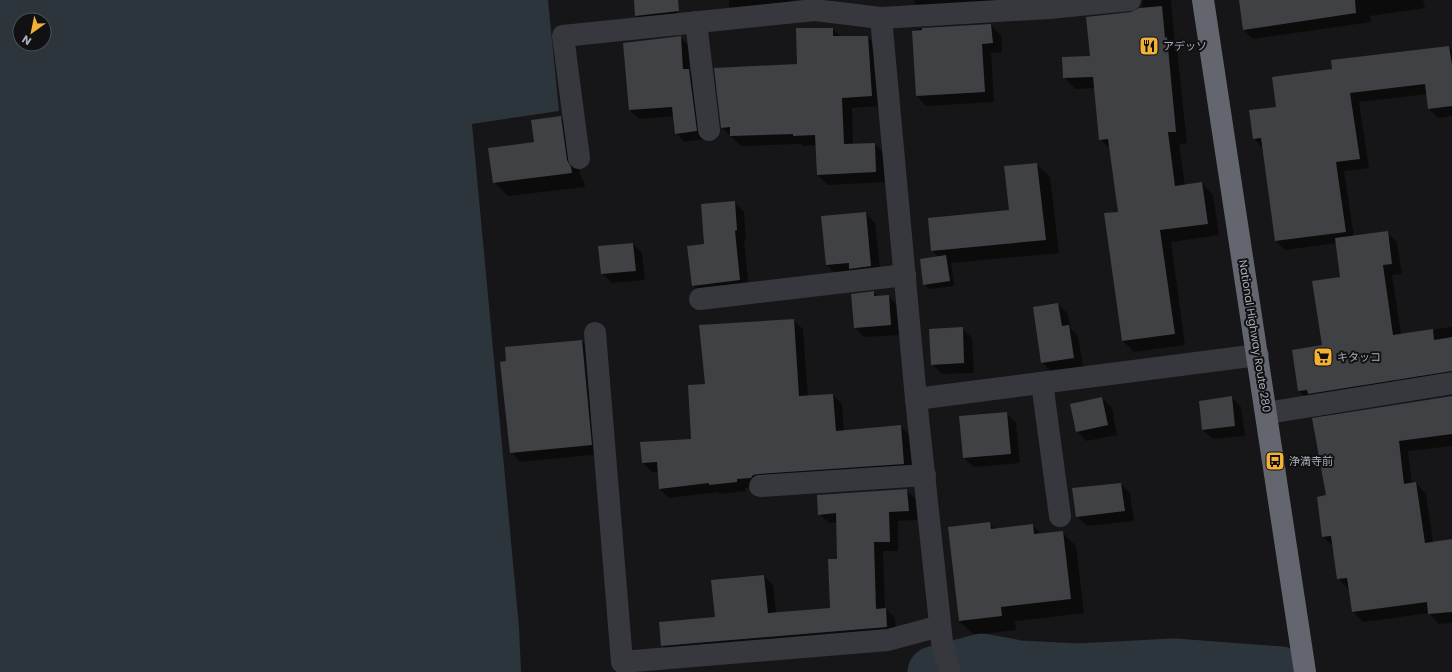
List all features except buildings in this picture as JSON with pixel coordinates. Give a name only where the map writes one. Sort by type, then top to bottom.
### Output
[{"type":"highway","name":"National Highway Route 280","points":[[1203,0],[1267,413],[1305,672]]},
{"type":"street","points":[[579,158],[564,36],[696,22],[815,5],[881,18],[1050,8],[1130,0]]},
{"type":"street","points":[[881,18],[924,475],[941,634],[950,672]]},
{"type":"street","points":[[696,22],[709,130]]},
{"type":"street","points":[[700,299],[905,276]]},
{"type":"street","points":[[595,333],[622,662],[888,640],[941,634]]},
{"type":"street","points":[[916,399],[1258,355]]},
{"type":"street","points":[[1042,383],[1060,516]]},
{"type":"street","points":[[1267,413],[1452,383]]},
{"type":"street","points":[[760,486],[924,475]]},
{"type":"shaded area","points":[[0,0],[548,0],[559,111],[472,124],[519,627],[521,672],[0,672]]},
{"type":"waterway","points":[[933,672],[982,659],[1019,666],[1077,669],[1174,664],[1281,672]]},
{"type":"place","name":"アデッソ","points":[[1149,46]]},
{"type":"place","name":"キタッコ","points":[[1323,357]]},
{"type":"place","name":"浄満寺前","points":[[1275,461]]}]
